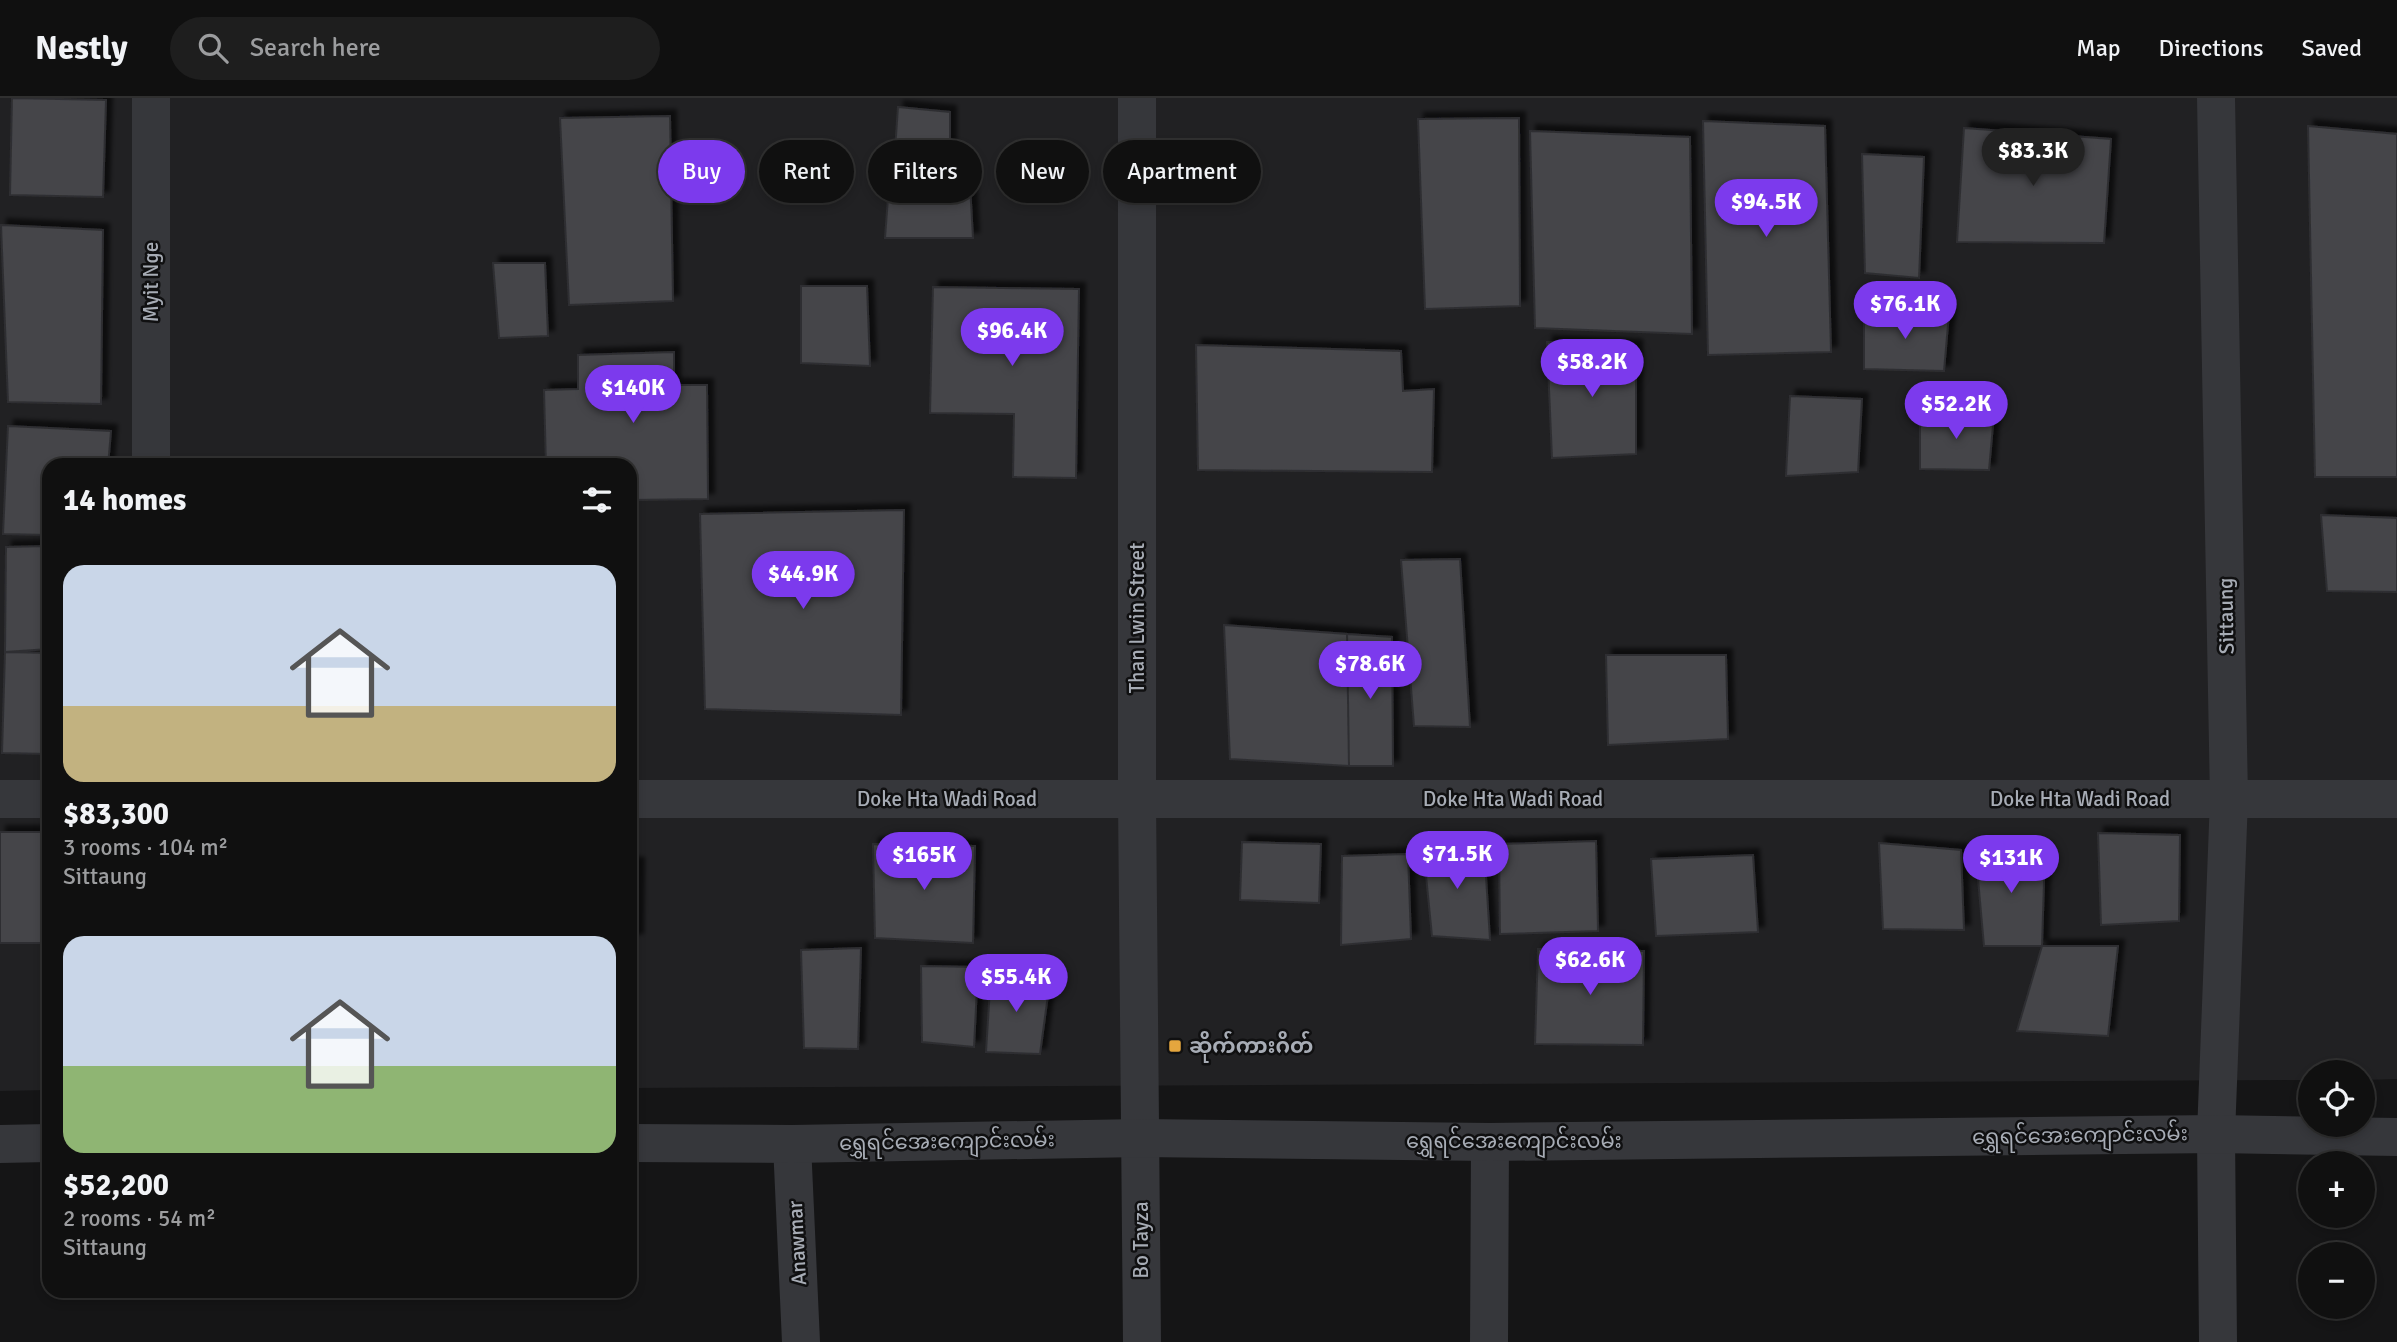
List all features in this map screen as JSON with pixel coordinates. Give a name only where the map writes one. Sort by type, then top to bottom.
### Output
[{"type":"street","name":"Myit Nge","points":[[151,98],[151,458]]},
{"type":"street","name":"Than Lwin Street","points":[[1137,98],[1137,799],[1141,1138]]},
{"type":"street","name":"Sittaung","points":[[2216,98],[2229,799],[2216,1134],[2218,1342]]},
{"type":"street","points":[[0,799],[42,799]]},
{"type":"street","name":"Doke Hta Wadi Road","points":[[637,799],[2397,799]]},
{"type":"street","name":"ရွှေရင်အေးကျောင်းလမ်း","points":[[637,1143],[1141,1138],[1490,1142],[2216,1134],[2397,1137]]},
{"type":"street","name":"Bo Tayza","points":[[1141,1138],[1142,1342]]},
{"type":"street","points":[[1489,1342],[1490,1142]]},
{"type":"street","points":[[0,1144],[42,1143]]},
{"type":"street","name":"Anawmar","points":[[792,1143],[801,1342]]},
{"type":"shaded area","points":[[0,98],[2397,98],[2397,1079],[2375,1080],[2375,1060],[2298,1060],[2298,1080],[637,1088],[637,458],[42,458],[42,1090],[0,1091]]},
{"type":"building","points":[[12,98],[106,100],[103,197],[10,195]]},
{"type":"building","points":[[898,107],[950,112],[950,140],[896,140]]},
{"type":"building","points":[[670,116],[670,140],[658,140],[658,203],[671,203],[673,301],[569,305],[560,118]]},
{"type":"building","points":[[1519,118],[1520,306],[1425,309],[1418,119]]},
{"type":"building","points":[[1703,121],[1825,126],[1831,352],[1708,355]]},
{"type":"building","points":[[2308,126],[2397,134],[2397,477],[2315,477]]},
{"type":"building","points":[[1964,128],[2111,139],[2104,243],[1957,242]]},
{"type":"building","points":[[1530,131],[1690,137],[1692,334],[1535,328]]},
{"type":"building","points":[[1862,154],[1924,157],[1919,278],[1865,273]]},
{"type":"building","points":[[888,203],[971,203],[973,238],[885,238]]},
{"type":"building","points":[[1,225],[103,230],[101,404],[8,402]]},
{"type":"building","points":[[493,263],[545,263],[548,336],[499,338]]},
{"type":"building","points":[[801,286],[867,286],[870,366],[801,363]]},
{"type":"building","points":[[933,287],[1079,289],[1076,478],[1013,477],[1014,414],[930,413]]},
{"type":"building","points":[[1864,311],[1949,313],[1944,371],[1864,369]]},
{"type":"building","points":[[1547,342],[1636,346],[1636,454],[1552,458]]},
{"type":"building","points":[[1196,345],[1401,351],[1403,391],[1434,389],[1432,472],[1198,470]]},
{"type":"building","points":[[674,352],[674,385],[707,385],[708,499],[637,500],[637,458],[546,458],[544,390],[578,389],[578,355]]},
{"type":"building","points":[[1790,396],[1862,399],[1858,472],[1786,476]]},
{"type":"building","points":[[1920,411],[1994,414],[1989,470],[1920,469]]},
{"type":"building","points":[[8,426],[111,431],[109,458],[42,458],[42,535],[3,534]]},
{"type":"building","points":[[904,510],[901,715],[705,709],[700,514]]},
{"type":"building","points":[[2321,515],[2397,518],[2397,592],[2327,591]]},
{"type":"building","points":[[42,546],[42,649],[5,652],[6,547]]},
{"type":"building","points":[[1460,559],[1470,727],[1414,726],[1401,560]]},
{"type":"building","points":[[1224,625],[1347,634],[1349,766],[1230,759]]},
{"type":"building","points":[[1347,634],[1392,637],[1393,766],[1349,766]]},
{"type":"building","points":[[5,652],[42,653],[42,754],[2,753]]},
{"type":"building","points":[[1606,655],[1726,655],[1728,739],[1608,745]]},
{"type":"building","points":[[0,832],[42,832],[42,943],[0,943]]},
{"type":"building","points":[[2098,833],[2180,835],[2179,921],[2101,925]]},
{"type":"building","points":[[1596,841],[1598,931],[1500,934],[1499,844]]},
{"type":"building","points":[[1242,842],[1321,844],[1319,903],[1240,900]]},
{"type":"building","points":[[1879,843],[1961,850],[1964,930],[1883,929]]},
{"type":"building","points":[[873,844],[975,846],[973,943],[875,938]]},
{"type":"building","points":[[1423,845],[1484,845],[1490,940],[1432,936]]},
{"type":"building","points":[[1975,845],[2045,849],[2042,946],[1984,946]]},
{"type":"building","points":[[1408,854],[1411,939],[1341,945],[1342,856]]},
{"type":"building","points":[[1753,855],[1758,932],[1656,936],[1651,859]]},
{"type":"building","points":[[637,864],[638,864],[637,939]]},
{"type":"building","points":[[2042,946],[2118,946],[2108,1036],[2017,1031]]},
{"type":"building","points":[[861,948],[858,1049],[804,1048],[801,950]]},
{"type":"building","points":[[1538,949],[1644,951],[1643,1045],[1535,1044]]},
{"type":"building","points":[[921,966],[978,967],[974,1047],[922,1042]]},
{"type":"building","points":[[991,972],[1050,980],[1040,1054],[986,1052]]},
{"type":"place","name":"ဆိုက်ကားဂိတ်","points":[[1175,1046]]}]
